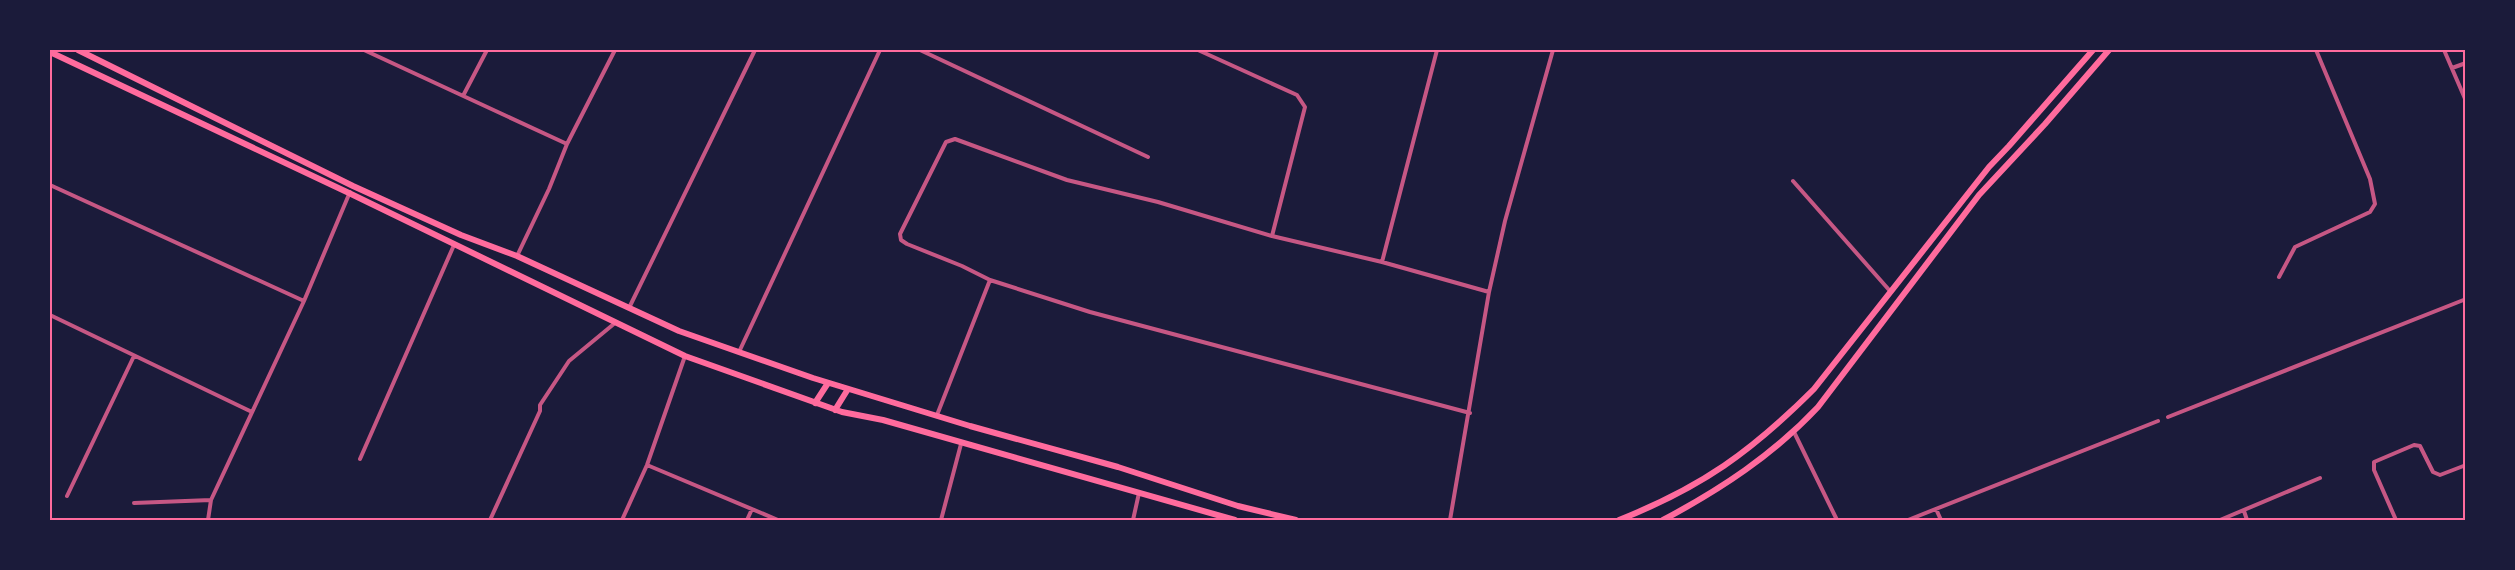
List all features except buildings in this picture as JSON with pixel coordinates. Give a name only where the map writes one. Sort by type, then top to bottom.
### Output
[{"type":"main road","points":[[78,50],[353,186],[461,235],[518,256],[679,331],[828,383],[1118,467],[1238,506],[1296,520]]},
{"type":"main road","points":[[1619,520],[1659,504],[1714,474],[1760,441],[1814,389],[1989,167],[2093,50]]},
{"type":"main road","points":[[1663,520],[1741,475],[1794,432],[1825,400],[1979,195],[2109,50]]},
{"type":"main road","points":[[50,52],[349,193],[685,356],[835,410],[882,420],[1235,520]]},
{"type":"main road","points":[[815,403],[828,383]]},
{"type":"main road","points":[[835,410],[848,389]]},
{"type":"street","points":[[364,50],[464,94],[567,144]]},
{"type":"street","points":[[464,94],[487,50]]},
{"type":"street","points":[[518,256],[567,144],[615,50]]},
{"type":"street","points":[[629,309],[755,50]]},
{"type":"street","points":[[739,352],[880,50]]},
{"type":"street","points":[[920,50],[1148,157]]},
{"type":"street","points":[[1198,50],[1297,95],[1305,107],[1272,236]]},
{"type":"street","points":[[1382,262],[1437,50]]},
{"type":"street","points":[[1450,520],[1489,292],[1505,221],[1553,50]]},
{"type":"street","points":[[2279,278],[2295,247],[2370,212],[2375,204],[2370,179],[2316,50]]},
{"type":"street","points":[[2444,50],[2466,101]]},
{"type":"street","points":[[2452,68],[2466,63]]},
{"type":"street","points":[[1470,413],[1090,312],[990,280],[962,266],[906,244],[901,240],[900,234],[946,142],[955,139],[1067,180],[1169,205],[1272,236],[1382,262],[1489,292]]},
{"type":"street","points":[[1793,181],[1890,291]]},
{"type":"street","points":[[50,185],[304,301]]},
{"type":"street","points":[[208,520],[211,500],[304,301],[353,186]]},
{"type":"street","points":[[360,459],[454,245]]},
{"type":"street","points":[[937,415],[990,280]]},
{"type":"street","points":[[2168,417],[2466,299]]},
{"type":"street","points":[[50,315],[252,412]]},
{"type":"street","points":[[490,520],[540,411],[540,405],[569,361],[616,322]]},
{"type":"street","points":[[67,496],[134,356]]},
{"type":"street","points":[[622,520],[647,465],[685,356]]},
{"type":"street","points":[[1908,520],[2158,421]]},
{"type":"street","points":[[1794,432],[1837,520]]},
{"type":"street","points":[[941,520],[961,444]]},
{"type":"street","points":[[2396,520],[2374,470],[2374,462],[2414,445],[2421,446],[2433,472],[2440,475],[2466,465]]},
{"type":"street","points":[[647,465],[778,520]]},
{"type":"street","points":[[2220,520],[2320,478]]},
{"type":"street","points":[[1133,520],[1140,492]]},
{"type":"street","points":[[134,502],[211,500]]},
{"type":"street","points":[[747,520],[753,509]]},
{"type":"street","points":[[1936,509],[1941,520]]},
{"type":"street","points":[[2244,511],[2247,520]]}]
